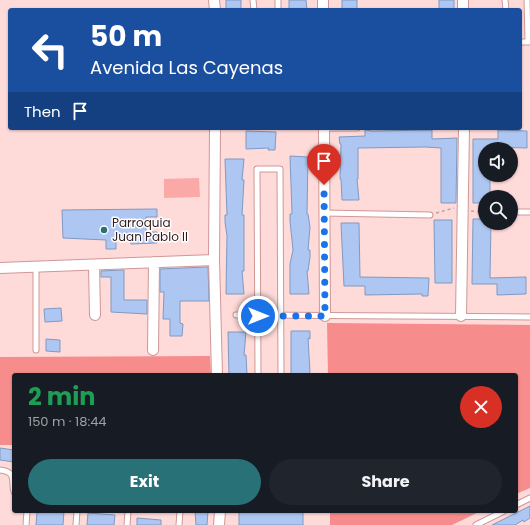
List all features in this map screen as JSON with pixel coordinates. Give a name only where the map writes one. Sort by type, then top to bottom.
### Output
[{"type":"street","points":[[215,130],[214,260],[217,373]]},
{"type":"street","points":[[324,130],[325,316]]},
{"type":"street","points":[[461,316],[464,130]]},
{"type":"street","points":[[0,268],[214,260]]},
{"type":"street","points":[[153,350],[154,262]]},
{"type":"street","points":[[94,265],[94,315]]},
{"type":"street","points":[[220,513],[220,525]]},
{"type":"lane","points":[[527,0],[529,42]]},
{"type":"lane","points":[[258,373],[257,169],[280,169],[282,373]]},
{"type":"lane","points":[[518,212],[530,212]]},
{"type":"lane","points":[[324,213],[430,215]]},
{"type":"lane","points":[[36,267],[36,350]]},
{"type":"lane","points":[[236,316],[530,317]]},
{"type":"lane","points":[[0,470],[7,471],[12,476]]},
{"type":"lane","points":[[518,504],[530,498]]},
{"type":"lane","points":[[26,525],[27,513]]},
{"type":"lane","points":[[76,525],[77,513]]},
{"type":"lane","points":[[127,525],[128,513]]},
{"type":"lane","points":[[179,525],[180,513]]},
{"type":"lane","points":[[476,525],[500,513]]},
{"type":"shaded area","points":[[199,178],[200,197],[164,198],[164,179]]},
{"type":"shaded area","points":[[327,323],[530,325],[530,488],[518,493],[518,373],[328,373]]},
{"type":"shaded area","points":[[210,356],[211,373],[12,373],[12,445],[0,445],[0,357]]},
{"type":"shaded area","points":[[330,513],[477,513],[452,525],[330,525]]},
{"type":"building","points":[[226,0],[241,0],[241,8],[226,8]]},
{"type":"building","points":[[289,0],[306,0],[307,8],[289,8]]},
{"type":"building","points":[[342,0],[357,0],[357,8],[342,8]]},
{"type":"building","points":[[439,0],[454,0],[454,8],[439,8]]},
{"type":"building","points":[[365,130],[432,130],[432,139],[457,138],[456,203],[441,203],[441,148],[426,147],[358,148],[357,179],[359,200],[342,200],[340,179],[341,144],[339,137],[365,136]]},
{"type":"building","points":[[498,130],[527,131],[527,148],[518,148],[518,142],[478,142],[478,182],[490,182],[490,190],[478,190],[478,203],[473,203],[473,139],[498,139]]},
{"type":"building","points":[[246,131],[276,132],[275,150],[268,150],[269,148],[246,149]]},
{"type":"building","points":[[290,156],[308,157],[307,214],[310,227],[308,250],[310,250],[310,257],[307,271],[309,294],[290,294],[290,264],[293,250],[290,221],[290,214],[292,214]]},
{"type":"building","points":[[225,159],[244,159],[242,180],[244,180],[242,215],[244,215],[244,271],[242,271],[244,294],[226,294],[227,236],[225,215],[227,215]]},
{"type":"building","name":"Parroquia Juan Pablo II","points":[[157,209],[157,217],[146,217],[146,232],[157,232],[157,243],[131,244],[130,239],[116,239],[116,249],[106,249],[106,240],[63,238],[62,210]]},
{"type":"building","points":[[473,219],[478,219],[478,230],[491,230],[490,278],[526,277],[526,294],[497,295],[497,284],[472,284]]},
{"type":"building","points":[[434,220],[452,220],[452,283],[435,283]]},
{"type":"building","points":[[341,223],[359,223],[360,277],[429,278],[428,296],[422,296],[422,294],[365,295],[365,286],[344,286]]},
{"type":"building","points":[[208,267],[209,301],[180,301],[180,323],[183,324],[182,336],[170,336],[170,319],[163,319],[164,292],[160,292],[160,269]]},
{"type":"building","points":[[124,270],[124,300],[147,300],[147,314],[111,312],[111,277],[101,277],[101,271]]},
{"type":"building","points":[[61,308],[62,321],[45,322],[44,309]]},
{"type":"building","points":[[291,331],[310,331],[310,339],[308,338],[310,372],[291,373]]},
{"type":"building","points":[[228,332],[246,332],[244,355],[246,355],[247,373],[229,373]]},
{"type":"building","points":[[46,339],[60,340],[60,352],[46,351]]},
{"type":"building","points":[[0,448],[12,450],[12,462],[0,460]]},
{"type":"building","points":[[530,506],[530,518],[515,525],[492,525],[518,513]]},
{"type":"building","points":[[37,513],[64,513],[63,525],[36,525]]},
{"type":"building","points":[[88,513],[115,515],[114,525],[87,525]]},
{"type":"building","points":[[195,513],[208,513],[207,525],[196,525]]},
{"type":"building","points":[[239,513],[303,513],[303,525],[239,525]]},
{"type":"building","points":[[137,518],[161,520],[161,525],[137,525]]},
{"type":"place","name":"Parroquia Juan Pablo II","points":[[104,230]]},
{"type":"route","points":[[258,316],[325,316],[324,185]]}]
